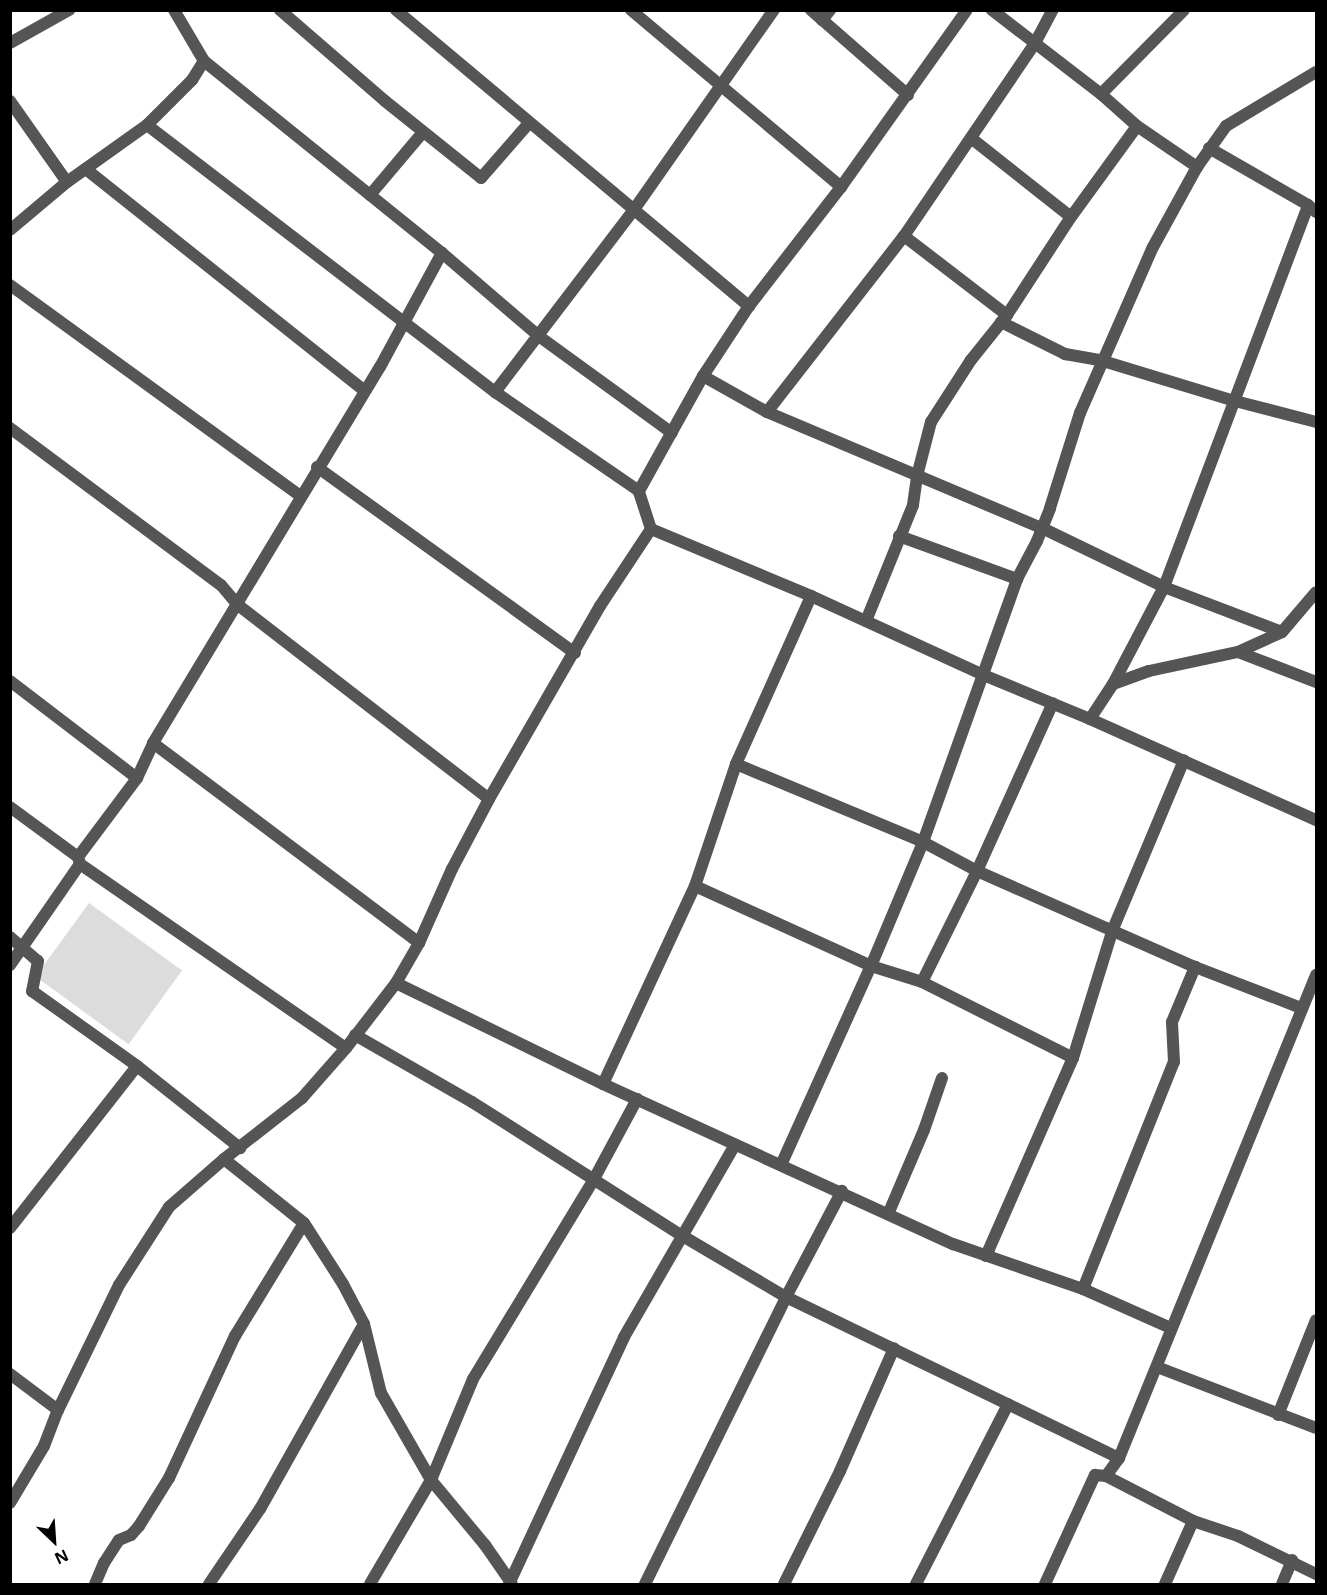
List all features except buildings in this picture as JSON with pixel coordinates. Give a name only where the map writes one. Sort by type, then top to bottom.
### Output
[{"type":"street","points":[[10,43],[69,10]]},
{"type":"street","points":[[190,10],[176,14],[204,61],[442,254],[540,337],[672,433]]},
{"type":"street","points":[[279,10],[481,178],[529,123]]},
{"type":"street","points":[[396,10],[749,306]]},
{"type":"street","points":[[631,10],[841,187]]},
{"type":"street","points":[[495,392],[540,337],[633,211],[774,10]]},
{"type":"street","points":[[811,10],[826,15],[908,95]]},
{"type":"street","points":[[639,491],[703,376],[749,306],[841,187],[967,10]]},
{"type":"street","points":[[992,10],[1034,45],[1101,94],[1137,126],[1197,167]]},
{"type":"street","points":[[768,412],[904,236],[1034,45],[1053,10]]},
{"type":"street","points":[[1101,94],[1184,10]]},
{"type":"street","points":[[10,230],[68,182],[147,124],[192,80],[204,61]]},
{"type":"street","points":[[781,1165],[871,966],[923,842],[981,674],[1017,579],[1042,528],[1080,413],[1153,247],[1197,167],[1226,126],[1317,72]]},
{"type":"street","points":[[10,101],[68,182]]},
{"type":"street","points":[[147,124],[405,320],[495,392],[639,491],[651,529],[811,596],[981,674],[1090,719],[1317,820]]},
{"type":"street","points":[[866,621],[913,505],[917,476],[932,422],[970,360],[1004,319],[1071,217],[1137,126]]},
{"type":"street","points":[[370,195],[423,132]]},
{"type":"street","points":[[971,138],[1071,217]]},
{"type":"street","points":[[1090,719],[1113,684],[1164,586],[1312,209],[1209,148]]},
{"type":"street","points":[[87,170],[364,391]]},
{"type":"street","points":[[904,236],[1004,319],[1065,354],[1103,361],[1235,401],[1317,422]]},
{"type":"street","points":[[10,964],[137,778],[153,743],[238,605],[442,254]]},
{"type":"street","points":[[10,285],[300,496]]},
{"type":"street","points":[[703,376],[768,412],[1042,528],[1164,586],[1282,632]]},
{"type":"street","points":[[10,428],[221,585],[238,605],[489,799]]},
{"type":"street","points":[[318,467],[575,653]]},
{"type":"street","points":[[10,1503],[44,1446],[58,1410],[119,1285],[169,1207],[224,1159],[302,1098],[346,1048],[396,983],[419,943],[452,869],[489,799],[600,606],[651,529]]},
{"type":"street","points":[[899,536],[1017,579]]},
{"type":"street","points":[[1113,684],[1149,671],[1238,652],[1282,632],[1317,592]]},
{"type":"street","points":[[603,1084],[695,886],[736,764],[811,596]]},
{"type":"street","points":[[1238,652],[1317,682]]},
{"type":"street","points":[[10,681],[137,778]]},
{"type":"street","points":[[922,982],[977,871],[1053,703]]},
{"type":"street","points":[[153,743],[419,943]]},
{"type":"street","points":[[986,1256],[1073,1058],[1113,929],[1184,760]]},
{"type":"street","points":[[736,764],[923,842],[977,871],[1195,967],[1301,1008]]},
{"type":"street","points":[[10,807],[79,860],[346,1048]]},
{"type":"street","points":[[695,886],[871,966],[922,982],[1073,1058]]},
{"type":"street","points":[[10,937],[38,961],[32,991],[137,1066],[240,1148]]},
{"type":"street","points":[[1083,1289],[1174,1062],[1172,1022],[1195,967]]},
{"type":"street","points":[[1106,1476],[1119,1458],[1301,1008],[1317,975]]},
{"type":"street","points":[[396,983],[603,1084],[889,1212],[953,1244],[1083,1289],[1171,1328]]},
{"type":"street","points":[[355,1035],[472,1102],[681,1235],[786,1297],[1119,1458]]},
{"type":"street","points":[[10,1228],[137,1066]]},
{"type":"street","points":[[889,1212],[924,1130],[942,1078]]},
{"type":"street","points":[[370,1584],[431,1480],[473,1379],[594,1179],[637,1099]]},
{"type":"street","points":[[510,1584],[624,1337],[735,1144]]},
{"type":"street","points":[[224,1159],[304,1223],[343,1284],[364,1324],[381,1393],[431,1480],[485,1545],[510,1584]]},
{"type":"street","points":[[645,1584],[786,1297],[842,1191]]},
{"type":"street","points":[[95,1584],[104,1563],[120,1539],[131,1535],[139,1526],[169,1478],[235,1336],[304,1223]]},
{"type":"street","points":[[1278,1415],[1317,1320]]},
{"type":"street","points":[[209,1584],[260,1509],[364,1324]]},
{"type":"street","points":[[784,1584],[840,1470],[894,1348]]},
{"type":"street","points":[[1157,1367],[1317,1428]]},
{"type":"street","points":[[10,1374],[58,1410]]},
{"type":"street","points":[[916,1584],[1008,1404]]},
{"type":"street","points":[[1045,1584],[1095,1475],[1106,1476],[1193,1521],[1238,1536],[1317,1574]]},
{"type":"street","points":[[1165,1584],[1193,1521]]},
{"type":"street","points":[[1282,1584],[1292,1560]]},
{"type":"shaded area","points":[[89,903],[182,971],[129,1044],[36,977]]}]
